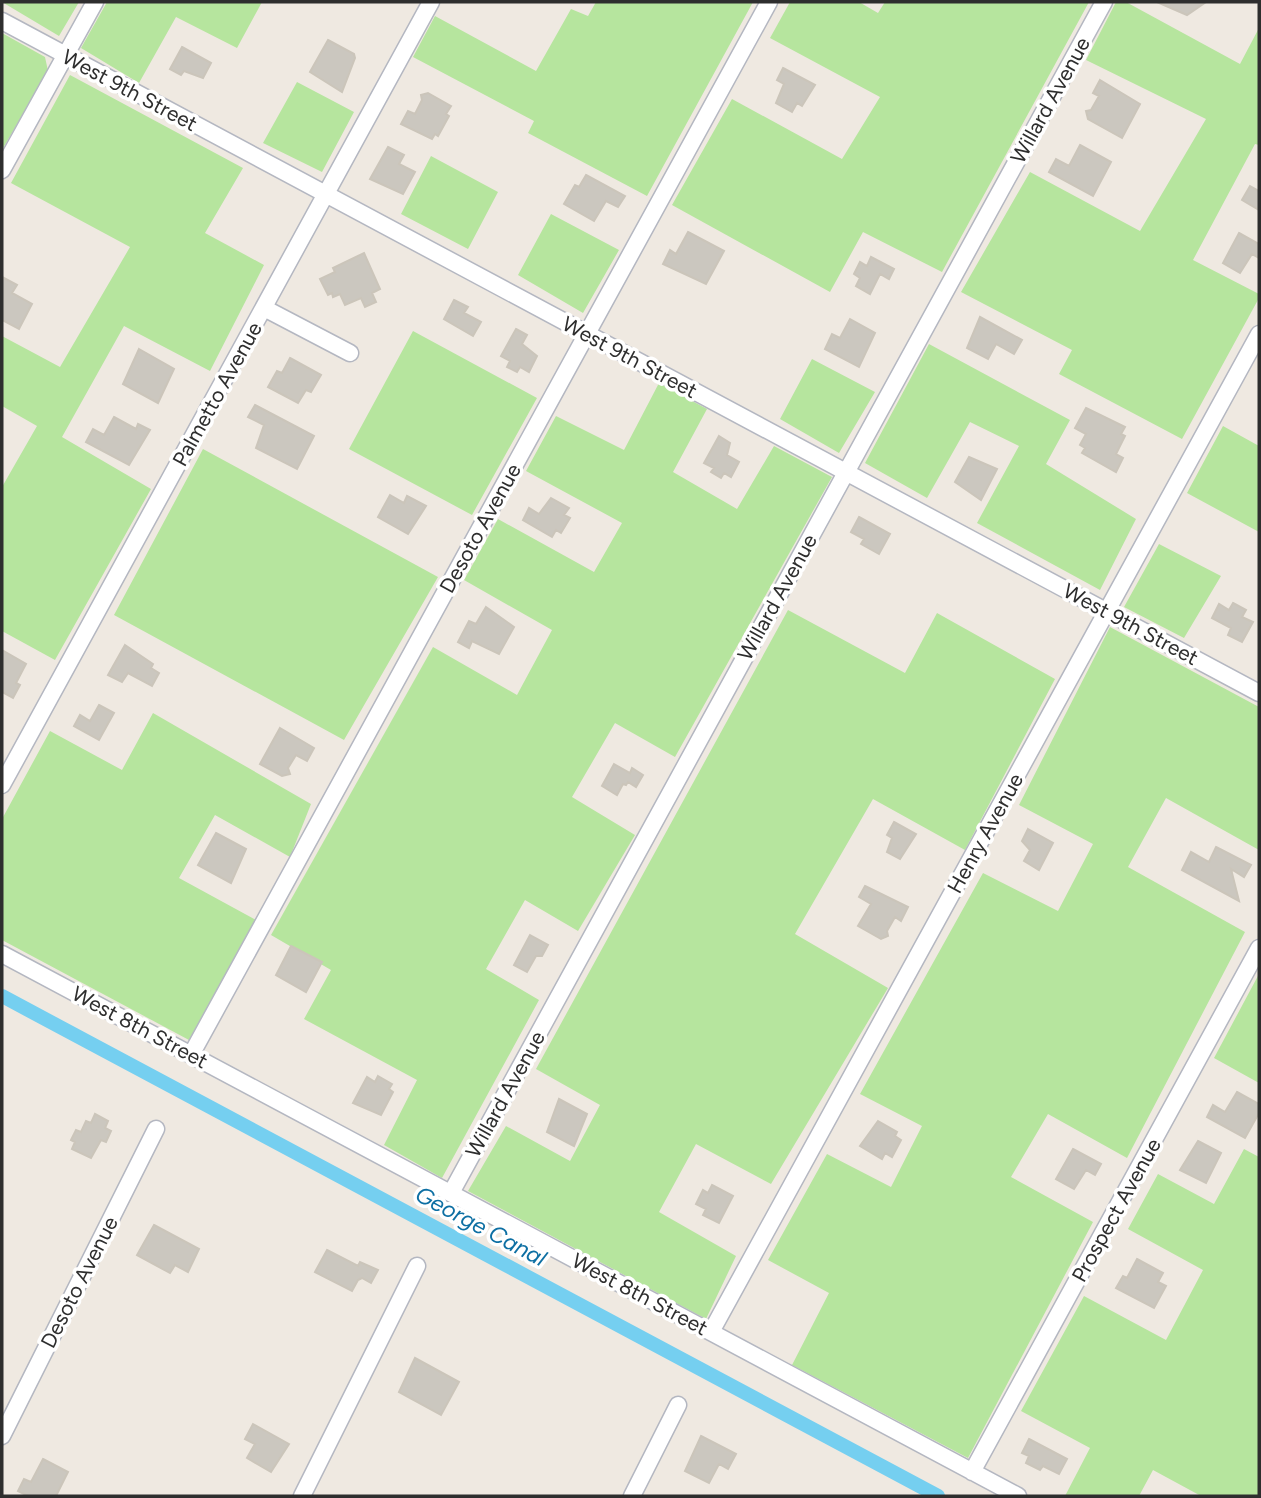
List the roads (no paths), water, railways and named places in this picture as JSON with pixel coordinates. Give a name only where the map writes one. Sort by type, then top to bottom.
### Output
[{"type":"street","points":[[2,170],[95,2]]},
{"type":"street","name":"Palmetto Avenue","points":[[2,785],[431,2]]},
{"type":"street","name":"Desoto Avenue","points":[[191,1055],[769,2]]},
{"type":"street","name":"Willard Avenue","points":[[451,1193],[1104,2]]},
{"type":"street","name":"West 9th Street","points":[[2,21],[1259,692]]},
{"type":"street","points":[[264,308],[350,353]]},
{"type":"street","name":"Henry Avenue","points":[[711,1332],[1259,334]]},
{"type":"street","name":"Prospect Avenue","points":[[972,1472],[1259,948]]},
{"type":"street","name":"West 8th Street","points":[[2,954],[1018,1496]]},
{"type":"street","name":"Desoto Avenue","points":[[2,1436],[156,1129]]},
{"type":"street","points":[[302,1496],[417,1266]]},
{"type":"street","points":[[632,1496],[678,1405]]},
{"type":"waterway","name":"George Canal","points":[[2,996],[938,1496]]}]
